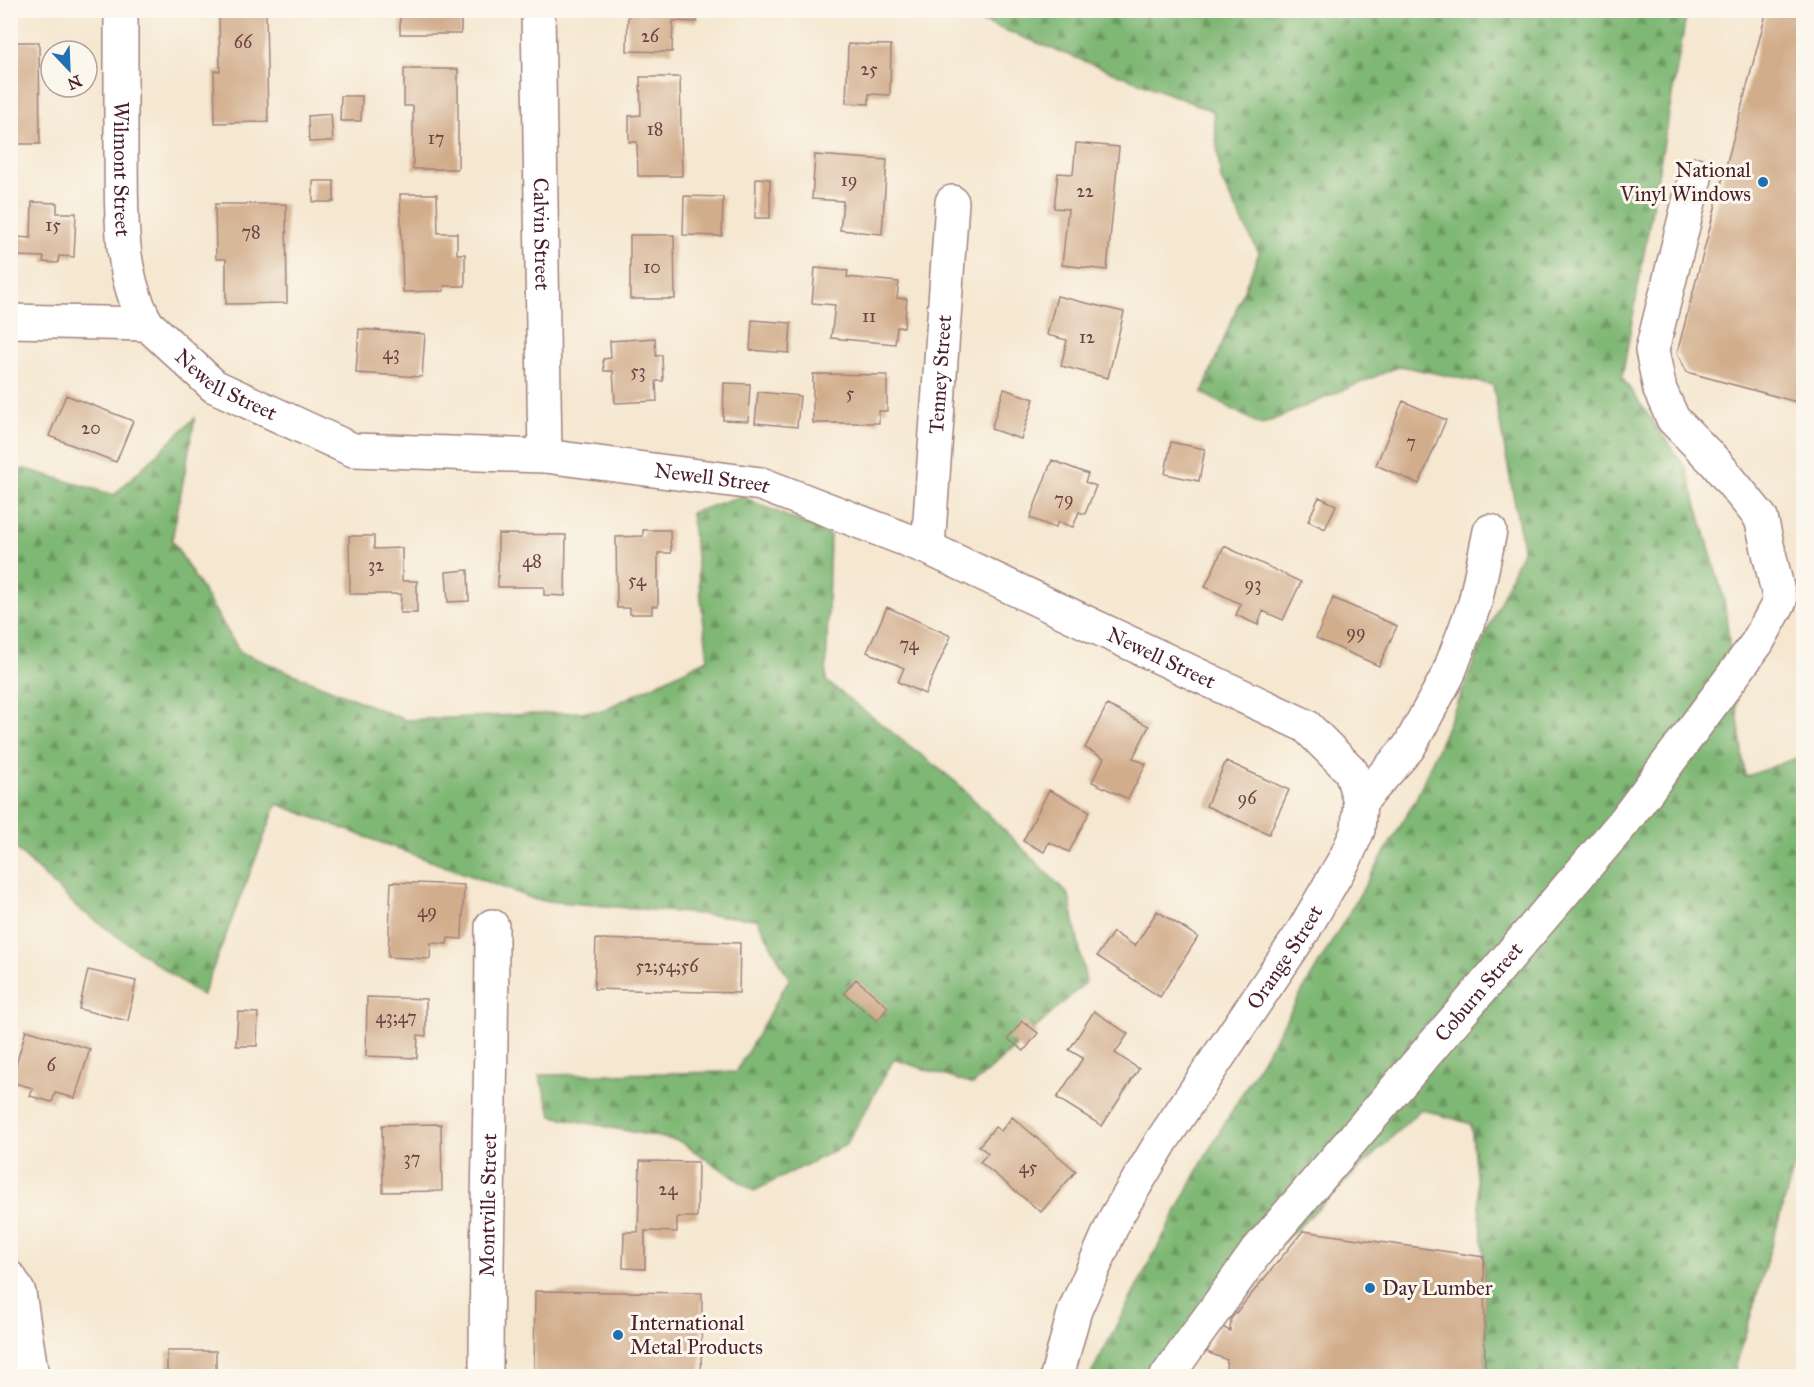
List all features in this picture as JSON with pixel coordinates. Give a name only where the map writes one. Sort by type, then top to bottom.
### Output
[{"type":"street","name":"Wilmont Street","points":[[121,10],[121,220],[129,281],[147,324]]},
{"type":"street","name":"Calvin Street","points":[[538,10],[545,456]]},
{"type":"street","name":"Coburn Street","points":[[1167,1377],[1257,1251],[1624,822],[1757,643],[1780,601],[1761,518],[1716,463],[1673,419],[1660,390],[1652,350],[1696,174]]},
{"type":"street","name":"Tenney Street","points":[[927,548],[952,202]]},
{"type":"street","points":[[10,321],[147,324]]},
{"type":"street","name":"Newell Street","points":[[147,324],[214,386],[354,450],[545,456],[761,484],[927,548],[1306,726],[1351,771],[1360,802]]},
{"type":"street","points":[[1360,802],[1409,747],[1448,675],[1476,603],[1490,531]]},
{"type":"street","name":"Orange Street","points":[[1057,1377],[1075,1310],[1116,1217],[1163,1139],[1302,933],[1346,857],[1358,830],[1360,802]]},
{"type":"street","name":"Montville Street","points":[[486,1377],[486,1234],[492,1032],[492,926]]},
{"type":"street","points":[[10,1278],[19,1293],[32,1375]]},
{"type":"green space","points":[[955,11],[1687,11],[1622,378],[1686,468],[1724,599],[1745,777],[1804,755],[1803,1137],[1733,1376],[1485,1376],[1484,1257],[1471,1124],[1421,1109],[1144,1376],[1090,1376],[1207,1153],[1415,801],[1523,548],[1493,385],[1400,366],[1261,425],[1202,393],[1259,253],[1221,180],[1213,111]]},
{"type":"green space","points":[[195,418],[172,540],[240,652],[405,720],[601,711],[708,659],[691,513],[741,496],[830,535],[826,681],[956,782],[1069,895],[1086,982],[973,1085],[894,1059],[846,1145],[754,1191],[679,1141],[552,1116],[539,1075],[736,1072],[789,979],[757,919],[536,900],[277,804],[202,996],[78,908],[11,844],[10,471],[26,469],[114,495]]},
{"type":"building","points":[[400,10],[461,10],[461,34],[400,34]]},
{"type":"building","points":[[628,10],[697,10],[697,22],[673,21],[672,52],[627,51]]},
{"type":"building","name":"National Vinyl Windows","points":[[1767,10],[1804,10],[1804,404],[1687,372],[1677,353]]},
{"type":"building","points":[[266,11],[268,122],[215,123],[214,71],[220,71],[219,13]]},
{"type":"building","points":[[10,42],[39,42],[40,144],[10,144]]},
{"type":"building","points":[[848,44],[891,45],[890,95],[869,94],[869,104],[846,103]]},
{"type":"building","points":[[404,69],[458,69],[458,169],[413,169],[413,106],[404,106]]},
{"type":"building","points":[[640,77],[680,77],[682,176],[638,176],[637,142],[629,142],[629,116],[641,115]]},
{"type":"building","points":[[341,96],[362,96],[361,121],[340,121]]},
{"type":"building","points":[[331,114],[333,141],[309,142],[308,116]]},
{"type":"building","points":[[1076,143],[1119,147],[1107,270],[1062,265],[1068,209],[1054,208],[1058,173],[1073,174]]},
{"type":"building","points":[[815,155],[887,160],[882,234],[840,230],[843,201],[812,199]]},
{"type":"building","points":[[756,178],[770,179],[770,218],[755,218]]},
{"type":"building","points":[[313,181],[334,181],[334,202],[313,202]]},
{"type":"building","points":[[400,194],[437,194],[438,233],[457,233],[457,254],[465,254],[465,286],[444,286],[444,291],[403,292]]},
{"type":"building","points":[[684,196],[723,197],[722,236],[683,235]]},
{"type":"building","points":[[32,202],[57,203],[57,213],[76,213],[74,257],[59,256],[58,263],[43,262],[44,257],[16,256],[17,237],[31,238]]},
{"type":"building","points":[[215,204],[286,204],[287,303],[226,304],[226,259],[216,259]]},
{"type":"building","points":[[630,235],[674,235],[675,299],[630,299]]},
{"type":"building","points":[[815,268],[848,271],[847,277],[899,282],[897,298],[907,299],[904,327],[897,327],[895,344],[831,338],[835,305],[812,303]]},
{"type":"building","points":[[1057,296],[1124,312],[1108,378],[1061,366],[1067,340],[1047,335]]},
{"type":"building","points":[[752,320],[791,323],[789,353],[750,350]]},
{"type":"building","points":[[359,329],[425,334],[422,377],[356,373]]},
{"type":"building","points":[[655,338],[656,356],[662,355],[663,381],[656,381],[657,401],[615,403],[613,371],[604,371],[603,359],[611,358],[610,341]]},
{"type":"building","points":[[813,374],[887,375],[887,411],[879,411],[879,423],[813,423]]},
{"type":"building","points":[[724,383],[750,384],[748,421],[723,420]]},
{"type":"building","points":[[1004,389],[1034,399],[1021,439],[991,429]]},
{"type":"building","points":[[758,392],[800,396],[797,427],[755,423]]},
{"type":"building","points":[[66,395],[133,421],[116,462],[49,436]]},
{"type":"building","points":[[1403,401],[1446,420],[1419,484],[1376,465]]},
{"type":"building","points":[[1171,442],[1205,449],[1199,481],[1165,474]]},
{"type":"building","points":[[1052,460],[1088,474],[1085,482],[1096,486],[1085,514],[1079,512],[1073,527],[1058,522],[1055,528],[1030,518]]},
{"type":"building","points":[[1319,497],[1336,505],[1325,529],[1308,521]]},
{"type":"building","points":[[643,530],[670,530],[671,553],[658,553],[658,606],[652,606],[652,614],[630,614],[630,608],[617,608],[616,537],[643,536]]},
{"type":"building","points":[[498,534],[566,535],[565,596],[544,595],[544,587],[498,587]]},
{"type":"building","points":[[349,536],[374,536],[374,549],[402,548],[402,581],[417,581],[417,613],[400,613],[401,594],[350,594]]},
{"type":"building","points":[[1224,546],[1301,582],[1283,620],[1263,611],[1258,625],[1236,615],[1241,604],[1205,587]]},
{"type":"building","points":[[468,570],[469,601],[448,602],[446,572]]},
{"type":"building","points":[[1333,598],[1397,626],[1379,666],[1316,638]]},
{"type":"building","points":[[887,607],[951,636],[925,694],[898,682],[904,668],[867,652]]},
{"type":"building","points":[[1107,705],[1149,726],[1133,758],[1146,764],[1128,799],[1092,782],[1104,758],[1085,748]]},
{"type":"building","points":[[1226,761],[1289,790],[1269,834],[1206,806]]},
{"type":"building","points":[[1049,790],[1090,811],[1069,852],[1049,842],[1044,852],[1023,841]]},
{"type":"building","points":[[391,882],[464,885],[462,939],[448,938],[447,944],[431,943],[430,959],[388,957]]},
{"type":"building","points":[[1157,911],[1198,937],[1160,997],[1097,956],[1113,932],[1135,946]]},
{"type":"building","points":[[596,939],[740,943],[739,993],[594,989]]},
{"type":"building","points":[[88,970],[136,981],[128,1021],[79,1009]]},
{"type":"building","points":[[856,979],[888,1007],[877,1021],[844,993]]},
{"type":"building","points":[[367,997],[426,999],[426,1036],[418,1035],[417,1058],[366,1056]]},
{"type":"building","points":[[1094,1011],[1128,1034],[1115,1053],[1139,1069],[1102,1126],[1057,1098],[1083,1058],[1069,1050]]},
{"type":"building","points":[[238,1012],[258,1013],[257,1046],[236,1046]]},
{"type":"building","points":[[1022,1021],[1038,1033],[1024,1051],[1008,1039]]},
{"type":"building","points":[[26,1030],[90,1049],[75,1098],[55,1093],[52,1102],[30,1096],[33,1088],[11,1082]]},
{"type":"building","points":[[1012,1117],[1076,1171],[1041,1212],[980,1162],[988,1153],[979,1146],[995,1127],[1001,1131]]},
{"type":"building","points":[[441,1124],[442,1191],[383,1192],[382,1125]]},
{"type":"building","points":[[640,1161],[698,1162],[697,1217],[677,1217],[677,1232],[645,1231],[645,1269],[623,1268],[624,1232],[638,1232]]},
{"type":"building","name":"Day Lumber","points":[[1303,1231],[1484,1257],[1485,1376],[1225,1376],[1227,1360],[1207,1352],[1219,1325],[1230,1331],[1231,1319]]},
{"type":"building","name":"International Metal Products","points":[[535,1291],[702,1293],[701,1376],[534,1376]]},
{"type":"building","points":[[167,1351],[216,1351],[216,1376],[167,1376]]},
{"type":"place","name":"National Vinyl Windows","points":[[1763,182]]},
{"type":"place","name":"Day Lumber","points":[[1370,1288]]},
{"type":"place","name":"International Metal Products","points":[[618,1335]]}]
